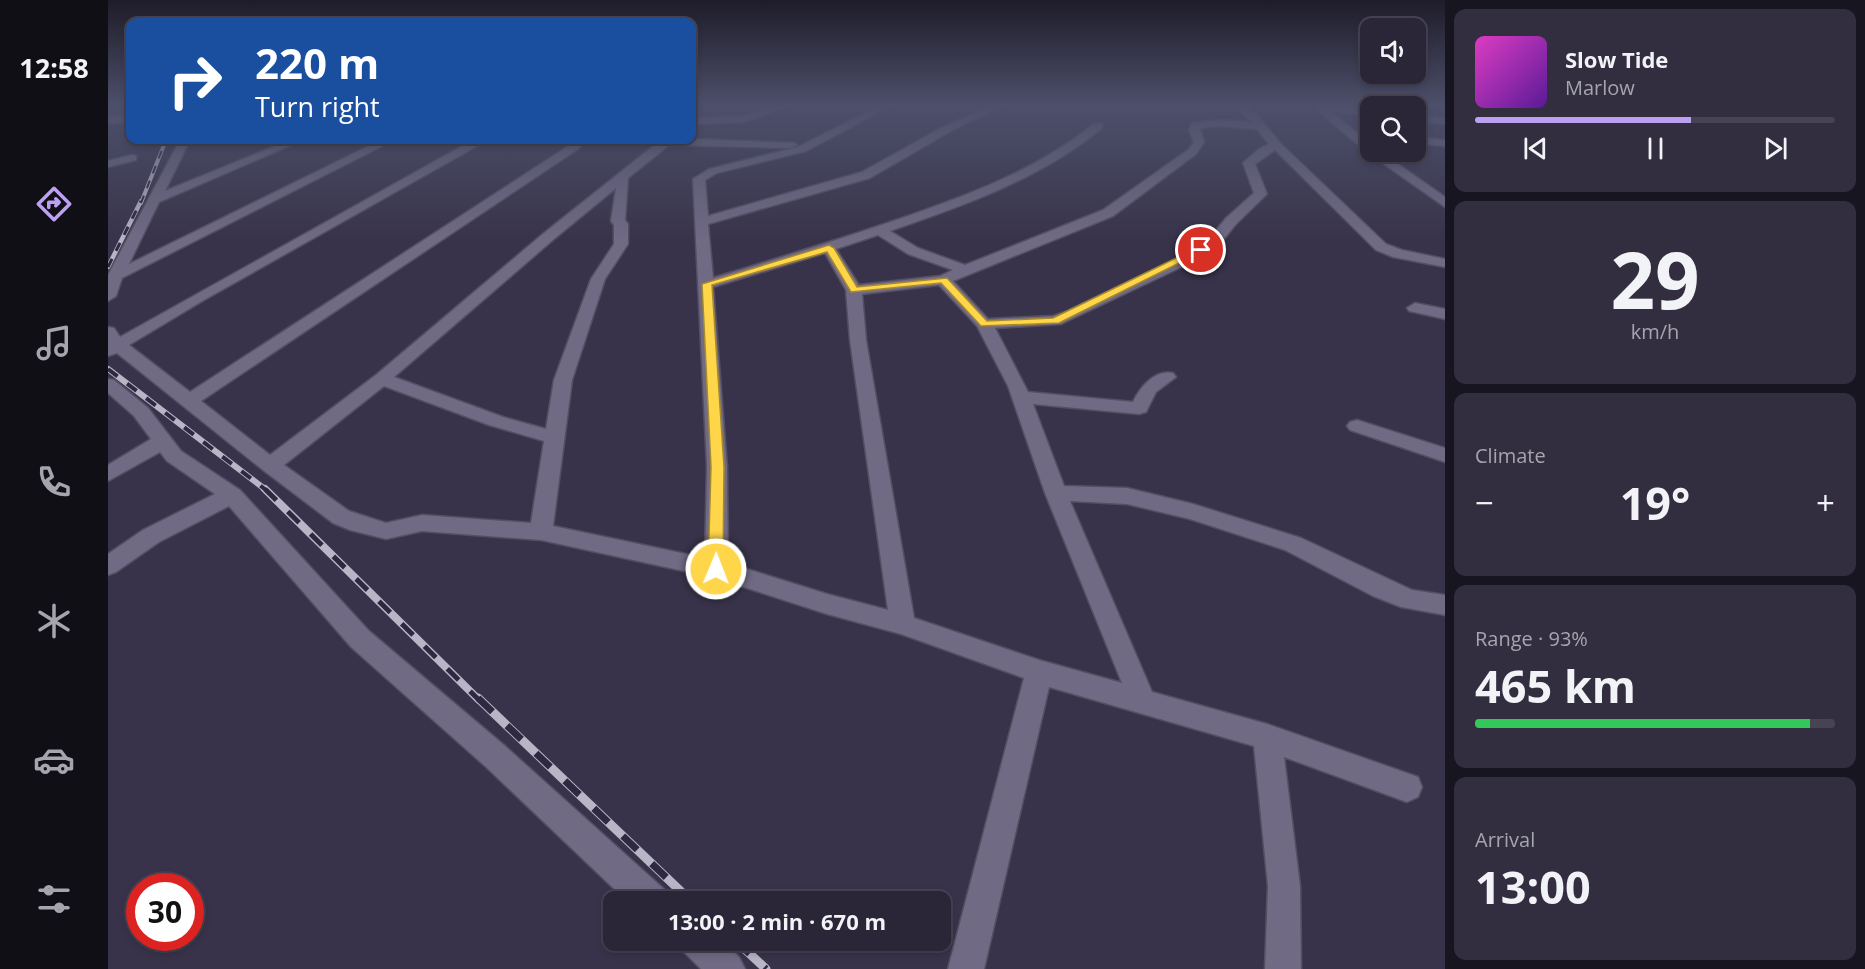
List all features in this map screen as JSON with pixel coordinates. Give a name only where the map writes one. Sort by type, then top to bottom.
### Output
[{"type":"street","points":[[108,296],[115,276],[179,150]]},
{"type":"street","points":[[154,200],[273,150]]},
{"type":"street","points":[[115,276],[368,150]]},
{"type":"street","points":[[461,150],[111,342],[190,400],[270,465],[341,517],[358,524],[386,531],[422,523],[542,532],[716,569],[827,604],[903,624],[1039,672],[1267,737],[1407,788]]},
{"type":"street","points":[[190,400],[569,150]]},
{"type":"street","points":[[270,465],[381,379],[549,236],[655,150]]},
{"type":"street","points":[[716,569],[717,467],[699,179],[703,175],[797,150]]},
{"type":"street","points":[[701,222],[866,175],[910,150]]},
{"type":"street","points":[[707,284],[829,248],[879,230],[1019,177],[1064,150]]},
{"type":"street","points":[[854,290],[944,280],[1108,213],[1193,150]]},
{"type":"street","points":[[984,324],[1055,321],[1187,259],[1214,242],[1231,221],[1262,194],[1249,163],[1265,150]]},
{"type":"street","points":[[1281,150],[1381,247],[1398,254],[1445,263]]},
{"type":"street","points":[[108,164],[132,158]]},
{"type":"street","points":[[1387,162],[1445,203]]},
{"type":"street","points":[[542,532],[563,380],[598,279],[621,244],[621,224],[618,221],[618,212],[624,185],[622,177]]},
{"type":"street","points":[[879,230],[913,252],[953,264],[964,271]]},
{"type":"street","points":[[829,248],[854,290],[858,340],[903,624]]},
{"type":"street","points":[[944,280],[984,324],[1021,397],[1056,494],[1142,700]]},
{"type":"street","points":[[1415,308],[1445,314]]},
{"type":"street","points":[[1021,397],[1139,408],[1148,389],[1167,377]]},
{"type":"street","points":[[381,379],[496,421],[555,438]]},
{"type":"street","points":[[108,384],[141,412],[174,456],[232,495],[360,639],[486,748],[641,891]]},
{"type":"street","points":[[1357,426],[1445,455]]},
{"type":"street","points":[[108,474],[163,441]]},
{"type":"street","points":[[1056,494],[1127,496],[1193,512],[1293,544],[1382,589],[1410,600],[1445,605]]},
{"type":"street","points":[[108,566],[151,536],[232,495]]},
{"type":"street","points":[[966,969],[1039,672]]},
{"type":"street","points":[[1267,737],[1284,886],[1283,969]]},
{"type":"street","points":[[708,951],[727,969]]},
{"type":"railway","points":[[141,203],[162,150]]},
{"type":"railway","points":[[108,267],[141,201]]},
{"type":"railway","points":[[108,369],[266,490]]},
{"type":"railway","points":[[265,489],[479,700]]},
{"type":"railway","points":[[478,698],[680,891]]},
{"type":"railway","points":[[747,951],[766,969]]},
{"type":"route","points":[[716,569],[717,467],[707,284],[829,248],[854,290],[944,280],[984,324],[1055,321],[1187,259],[1201,250]]}]
